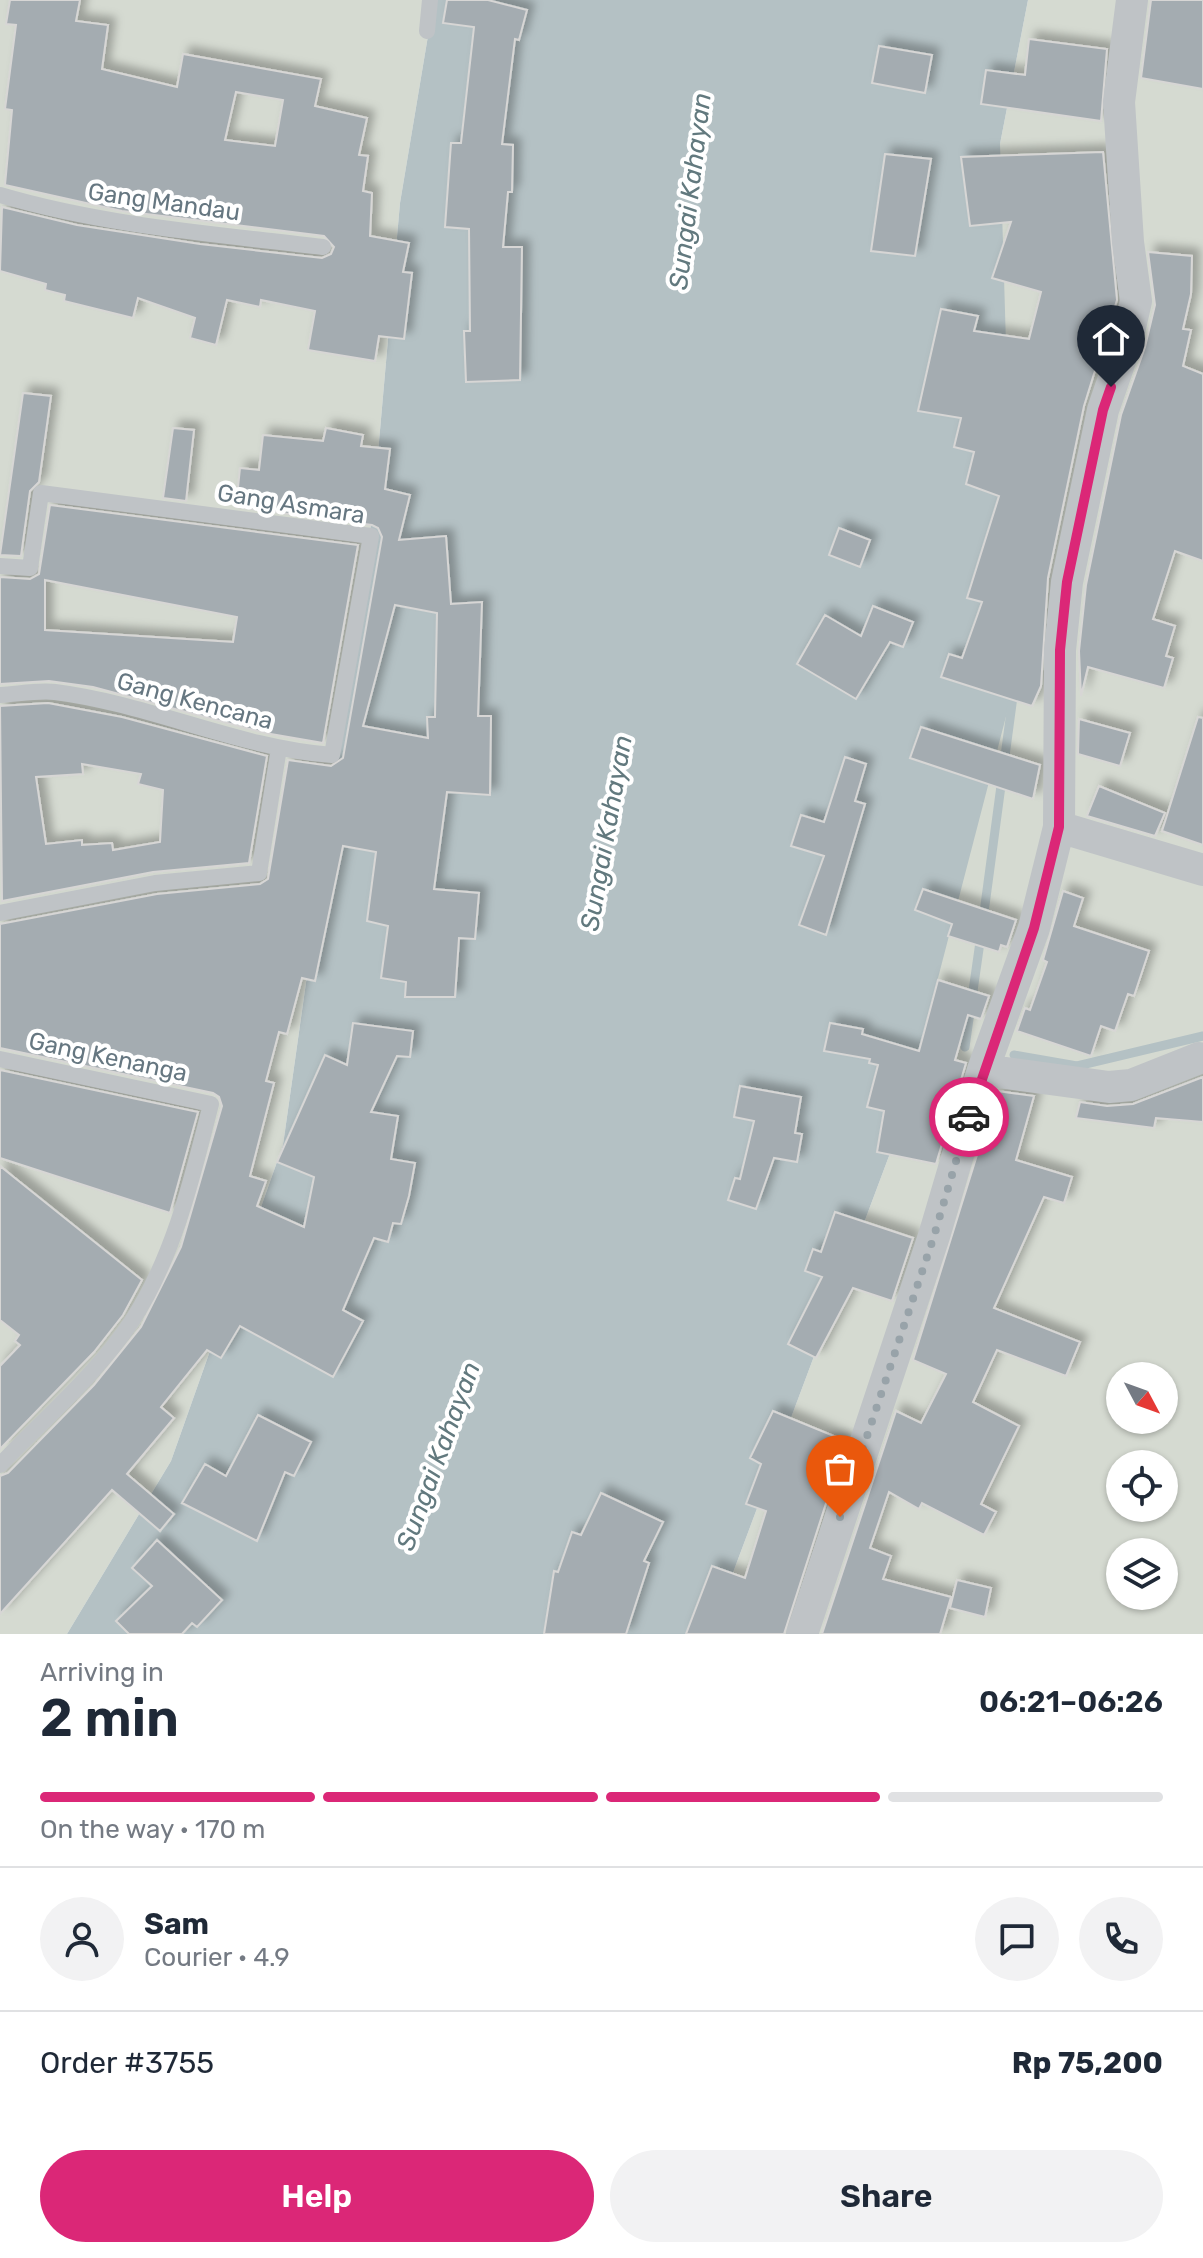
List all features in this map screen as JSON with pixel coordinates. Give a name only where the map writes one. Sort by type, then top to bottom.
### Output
[{"type":"street","points":[[802,1634],[934,1236],[983,1070],[1034,928],[1059,827],[1060,650],[1067,582],[1103,410],[1127,341],[1136,301],[1128,242],[1119,102],[1132,0]]},
{"type":"street","points":[[1059,827],[1203,870]]},
{"type":"street","points":[[983,1070],[1109,1087],[1131,1085],[1199,1058]]},
{"type":"lane","points":[[427,31],[430,0]]},
{"type":"lane","name":"Gang Mandau","points":[[0,195],[51,210],[131,224],[323,247]]},
{"type":"lane","name":"Gang Asmara","points":[[0,566],[30,568],[41,493],[371,536],[332,755],[279,748]]},
{"type":"lane","name":"Gang Kencana","points":[[0,695],[53,692],[149,711],[279,748],[259,873],[155,883],[0,913]]},
{"type":"lane","name":"Gang Kenanga","points":[[0,1059],[211,1104],[187,1199],[154,1281],[131,1323],[0,1465]]},
{"type":"shaded area","points":[[0,0],[434,0],[400,203],[373,510],[283,1145],[171,1461],[67,1634],[0,1634]]},
{"type":"shaded area","points":[[1028,0],[1203,0],[1203,1634],[710,1634],[898,1132],[1000,144]]},
{"type":"water","name":"Sungai Kahayan","points":[[434,0],[1028,0],[1000,144],[1016,678],[898,1132],[710,1634],[67,1634],[171,1461],[283,1145],[373,510],[400,203]]},
{"type":"building","points":[[10,0],[80,0],[76,21],[108,25],[102,69],[177,87],[183,54],[321,79],[315,106],[367,118],[359,155],[368,156],[363,191],[372,193],[370,236],[409,243],[403,272],[412,273],[404,339],[379,336],[375,361],[308,350],[315,311],[261,300],[260,307],[227,300],[216,345],[190,338],[195,318],[138,298],[133,318],[64,301],[65,295],[45,290],[46,284],[0,271],[2,207],[77,225],[200,244],[322,258],[331,254],[334,247],[324,236],[122,211],[5,185],[12,110],[5,109],[16,25],[6,24]],"holes":[[[236,92],[283,100],[275,146],[225,140]]]},
{"type":"building","points":[[447,0],[488,0],[527,10],[519,40],[515,39],[502,144],[513,145],[512,192],[508,192],[503,247],[522,247],[520,380],[466,382],[464,331],[470,331],[469,229],[445,227],[451,143],[461,143],[474,27],[443,23]]},
{"type":"building","points":[[1151,0],[1203,0],[1203,89],[1141,78]]},
{"type":"building","points":[[1029,39],[1107,49],[1101,121],[981,104],[986,70],[1025,75]]},
{"type":"building","points":[[879,46],[932,55],[925,93],[872,83]]},
{"type":"building","points":[[1103,152],[1117,300],[1084,406],[1048,578],[1041,686],[1032,706],[941,677],[949,654],[962,658],[982,602],[967,598],[999,496],[966,484],[974,452],[954,447],[961,418],[918,411],[941,309],[978,316],[974,331],[1029,339],[1041,292],[992,278],[1011,222],[970,226],[961,157]]},
{"type":"building","points":[[885,154],[931,159],[915,256],[871,251]]},
{"type":"building","points":[[1148,252],[1192,256],[1191,294],[1183,329],[1191,330],[1183,366],[1203,374],[1203,561],[1175,551],[1153,619],[1175,626],[1166,656],[1173,658],[1164,688],[1088,667],[1081,696],[1079,651],[1086,585],[1121,415],[1145,347],[1155,305]]},
{"type":"building","points":[[23,393],[51,396],[39,482],[30,491],[21,556],[0,555]]},
{"type":"building","points":[[173,428],[194,430],[186,501],[163,498]]},
{"type":"building","points":[[326,428],[363,435],[361,446],[390,449],[385,489],[410,495],[399,540],[446,536],[451,604],[482,602],[478,716],[491,716],[490,795],[447,792],[434,889],[479,893],[475,939],[459,938],[455,997],[405,997],[406,982],[381,978],[388,926],[367,921],[376,852],[343,846],[315,981],[302,978],[287,1034],[279,1032],[266,1081],[274,1083],[250,1176],[266,1181],[257,1206],[304,1227],[314,1177],[277,1162],[325,1055],[347,1065],[353,1023],[413,1031],[410,1057],[397,1056],[371,1112],[398,1116],[391,1159],[415,1163],[409,1196],[401,1224],[393,1223],[388,1242],[374,1238],[343,1310],[363,1321],[333,1377],[240,1326],[221,1358],[207,1350],[161,1407],[174,1418],[127,1474],[174,1514],[160,1531],[112,1490],[0,1614],[0,1476],[8,1473],[94,1385],[141,1327],[181,1247],[222,1106],[219,1097],[213,1093],[0,1048],[0,924],[157,894],[260,884],[268,879],[288,760],[331,766],[343,758],[382,537],[378,528],[372,525],[236,507],[240,468],[259,470],[263,435],[323,441]],"holes":[[[395,605],[437,613],[435,717],[427,717],[428,738],[363,726]]]},
{"type":"building","points":[[50,505],[358,545],[323,743],[265,733],[93,687],[49,681],[0,684],[0,577],[30,579],[39,574]],"holes":[[[45,580],[237,617],[233,642],[45,630]]]},
{"type":"building","points":[[839,528],[870,540],[860,567],[829,555]]},
{"type":"building","points":[[873,606],[913,622],[903,647],[890,642],[856,699],[797,664],[825,615],[861,636]]},
{"type":"building","points":[[48,703],[122,717],[267,756],[249,863],[153,872],[2,901],[0,706]],"holes":[[[82,764],[141,774],[138,784],[163,790],[160,842],[113,850],[112,843],[82,845],[82,840],[46,844],[36,777],[83,774]]]},
{"type":"building","points":[[1198,717],[1203,718],[1203,845],[1162,831]]},
{"type":"building","points":[[1079,719],[1130,733],[1120,766],[1078,754]]},
{"type":"building","points":[[921,727],[1040,765],[1033,799],[910,758]]},
{"type":"building","points":[[845,757],[866,764],[855,801],[865,804],[826,935],[799,925],[824,856],[791,846],[801,815],[824,822]]},
{"type":"building","points":[[1099,786],[1165,813],[1155,836],[1087,816]]},
{"type":"building","points":[[923,889],[1016,920],[1007,947],[1001,945],[999,952],[948,936],[952,924],[915,910]]},
{"type":"building","points":[[1063,891],[1083,898],[1074,926],[1149,951],[1134,996],[1128,994],[1115,1031],[1101,1026],[1091,1056],[1017,1031],[1025,1008],[1030,1010],[1047,962],[1043,960]]},
{"type":"building","points":[[938,980],[989,996],[981,1019],[968,1015],[955,1060],[966,1063],[936,1164],[877,1152],[884,1111],[867,1107],[878,1065],[869,1063],[870,1059],[824,1051],[830,1023],[863,1029],[862,1034],[919,1051]]},
{"type":"building","points":[[0,1070],[198,1112],[170,1213],[0,1158]]},
{"type":"building","points":[[1203,1077],[1203,1122],[1156,1118],[1154,1128],[1076,1118],[1080,1102],[1107,1106],[1133,1104]]},
{"type":"building","points":[[740,1086],[801,1097],[795,1133],[802,1134],[797,1162],[774,1158],[756,1209],[728,1200],[735,1178],[740,1179],[754,1121],[734,1117]]},
{"type":"building","points":[[997,1091],[1034,1096],[1016,1160],[1072,1177],[1064,1203],[1044,1197],[994,1308],[1080,1342],[1066,1376],[997,1350],[973,1402],[1019,1426],[981,1504],[996,1512],[984,1535],[922,1503],[919,1509],[889,1492],[870,1548],[891,1556],[883,1579],[951,1597],[940,1634],[822,1634],[896,1411],[921,1423],[946,1374],[913,1360]]},
{"type":"building","points":[[0,1166],[142,1280],[123,1315],[94,1352],[0,1449],[0,1366],[20,1345],[15,1341],[19,1335],[0,1320]]},
{"type":"building","points":[[835,1212],[913,1238],[892,1301],[853,1288],[816,1358],[788,1344],[822,1277],[805,1271],[813,1249],[821,1252]]},
{"type":"building","points":[[773,1411],[846,1441],[784,1634],[686,1634],[712,1566],[745,1578],[766,1511],[746,1504],[761,1464],[750,1458]]},
{"type":"building","points":[[258,1415],[311,1442],[294,1476],[285,1472],[257,1541],[182,1503],[205,1464],[226,1476]]},
{"type":"building","points":[[601,1493],[663,1522],[644,1561],[649,1563],[626,1634],[544,1634],[554,1571],[558,1572],[572,1532],[581,1535]]},
{"type":"building","points":[[157,1540],[222,1600],[197,1627],[192,1623],[182,1634],[129,1634],[116,1621],[152,1586],[132,1568]]},
{"type":"building","points":[[957,1580],[991,1588],[985,1617],[950,1608]]},
{"type":"waterway","points":[[983,920],[1014,689]]},
{"type":"waterway","points":[[965,1047],[981,935]]},
{"type":"waterway","points":[[1014,1055],[1077,1066],[1203,1036]]},
{"type":"way so far","points":[[840,1517],[934,1236],[969,1117]]},
{"type":"route","points":[[969,1117],[1034,928],[1059,827],[1057,734],[1060,650],[1067,582],[1103,410],[1111,387]]}]
